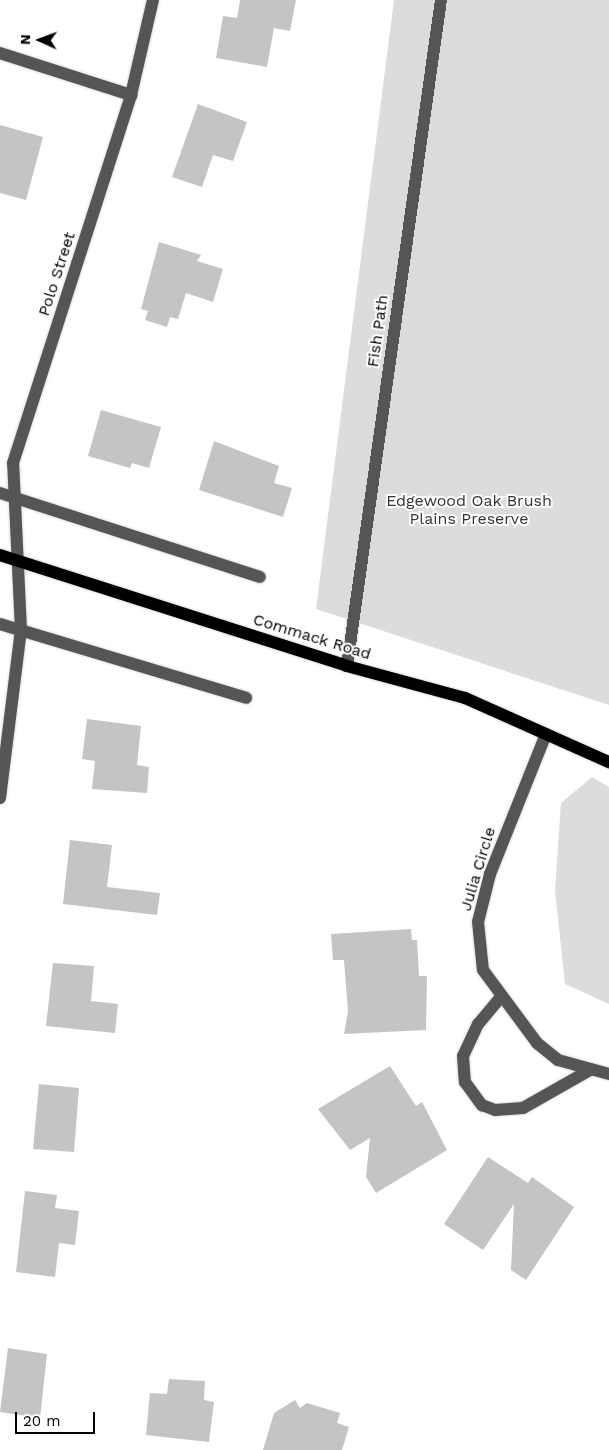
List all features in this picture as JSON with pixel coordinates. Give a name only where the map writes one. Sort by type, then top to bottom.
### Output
[{"type":"main road","name":"Commack Road","points":[[0,555],[347,666],[465,698],[609,762]]},
{"type":"street","name":"Polo Street","points":[[0,798],[21,630],[13,463],[132,95],[153,0]]},
{"type":"street","name":"Fish Path","points":[[347,666],[441,0]]},
{"type":"street","points":[[0,54],[132,95]]},
{"type":"street","points":[[0,493],[260,577]]},
{"type":"street","points":[[0,624],[246,698]]},
{"type":"street","name":"Julia Circle","points":[[546,734],[499,844],[478,922],[483,970],[500,998],[536,1043],[558,1060],[609,1074]]},
{"type":"street","points":[[500,998],[478,1024],[463,1056],[465,1082],[482,1105],[506,1111],[523,1108],[590,1070]]},
{"type":"green space","name":"Edgewood Oak Brush Plains Preserve","points":[[394,0],[609,0],[609,705],[316,609]]},
{"type":"green space","points":[[592,777],[609,787],[609,1004],[565,984],[555,891],[561,803]]},
{"type":"building","points":[[240,0],[296,0],[290,31],[274,28],[267,67],[216,58],[223,16],[237,18]]},
{"type":"building","points":[[198,104],[247,122],[233,161],[213,155],[202,187],[172,177]]},
{"type":"building","points":[[0,125],[43,137],[26,200],[0,193]]},
{"type":"building","points":[[159,242],[201,255],[197,261],[223,269],[213,302],[186,293],[178,319],[170,317],[167,327],[145,320],[148,311],[141,309]]},
{"type":"building","points":[[101,410],[161,427],[149,468],[132,463],[130,468],[88,456]]},
{"type":"building","points":[[214,441],[279,466],[274,483],[292,488],[283,517],[199,490]]},
{"type":"building","points":[[87,719],[141,726],[137,765],[149,767],[147,793],[92,789],[95,761],[82,759]]},
{"type":"building","points":[[70,840],[112,845],[107,887],[160,893],[157,915],[63,904]]},
{"type":"building","points":[[411,929],[412,940],[417,940],[419,976],[427,976],[426,1030],[344,1034],[348,1011],[344,960],[333,960],[331,934]]},
{"type":"building","points":[[53,963],[94,966],[91,1001],[118,1004],[115,1033],[46,1026]]},
{"type":"building","points":[[390,1066],[416,1106],[422,1102],[447,1150],[376,1193],[366,1177],[370,1138],[350,1150],[318,1109]]},
{"type":"building","points":[[39,1084],[79,1088],[74,1152],[33,1149]]},
{"type":"building","points":[[488,1157],[528,1183],[532,1177],[574,1207],[526,1280],[511,1270],[514,1204],[483,1250],[444,1224]]},
{"type":"building","points":[[25,1191],[57,1195],[55,1208],[79,1211],[75,1245],[59,1243],[55,1277],[16,1272]]},
{"type":"building","points":[[8,1348],[47,1354],[40,1418],[0,1412]]},
{"type":"building","points":[[169,1379],[205,1381],[204,1400],[214,1402],[209,1442],[146,1435],[150,1393],[167,1394]]},
{"type":"building","points":[[295,1400],[300,1408],[307,1403],[340,1413],[337,1423],[349,1427],[342,1450],[263,1450],[274,1413]]}]
